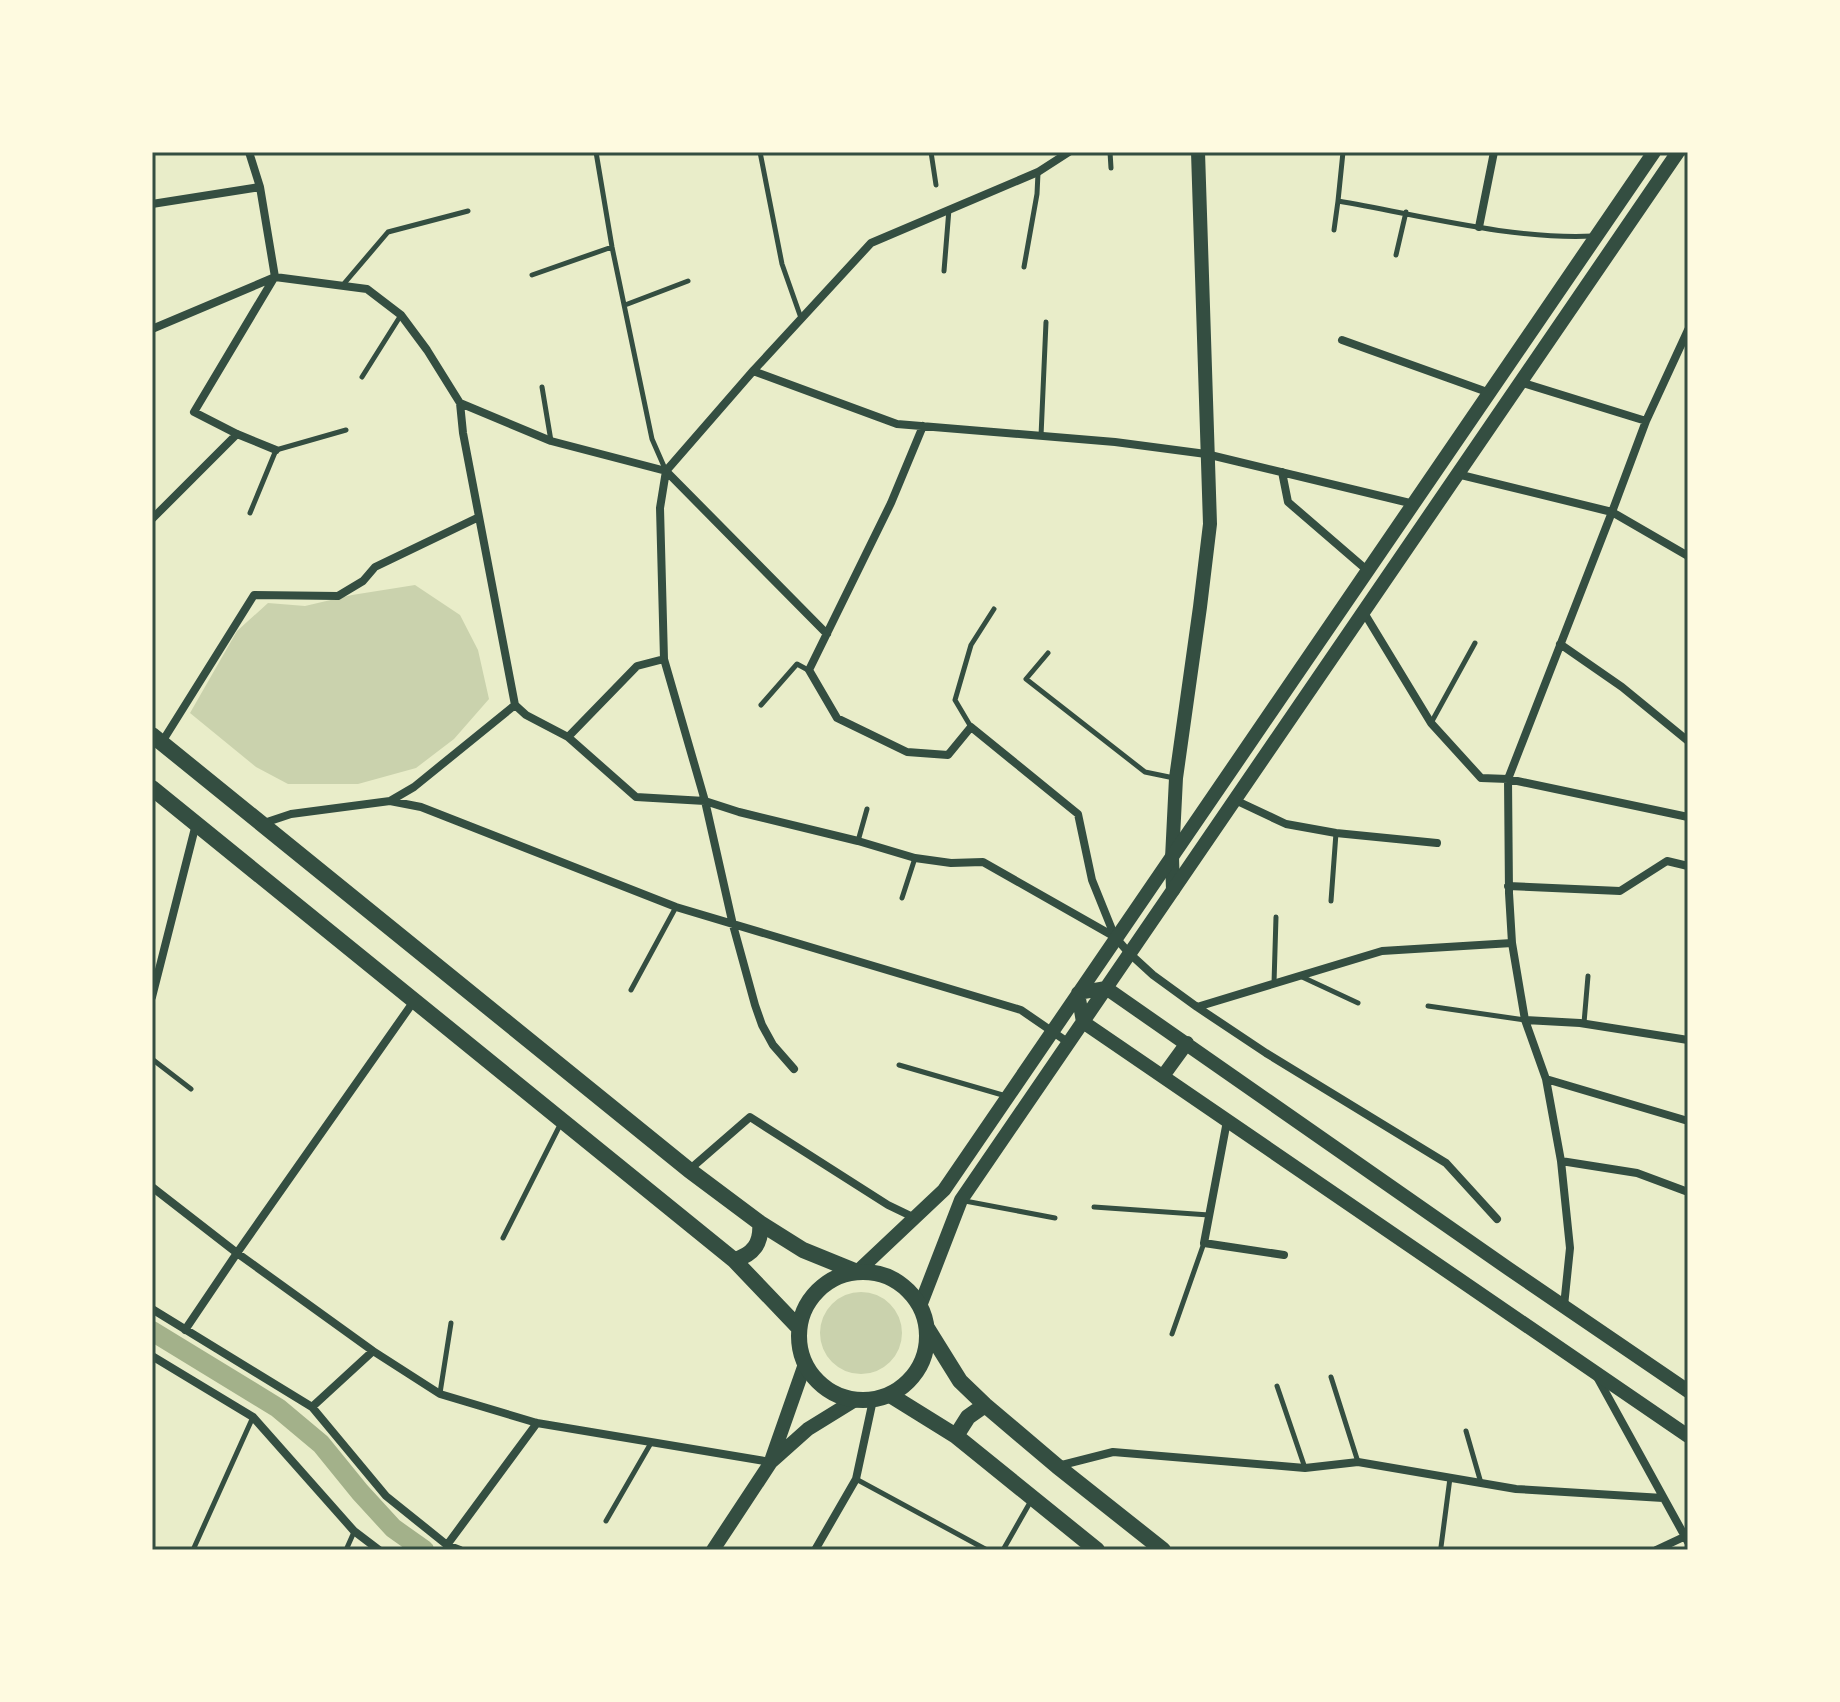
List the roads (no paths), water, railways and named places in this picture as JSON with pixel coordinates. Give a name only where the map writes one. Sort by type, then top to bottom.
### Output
[{"type":"main road","points":[[1173,890],[1176,778],[1210,524],[1198,152]]},
{"type":"main road","points":[[857,1272],[944,1190],[1654,152]]},
{"type":"main road","points":[[920,1306],[961,1200],[1678,152]]},
{"type":"main road","points":[[156,739],[689,1170],[760,1223],[803,1250],[857,1272]]},
{"type":"main road","points":[[152,788],[734,1260],[799,1328]]},
{"type":"main road","points":[[1078,993],[1106,988],[1688,1391]]},
{"type":"main road","points":[[1078,993],[1083,1022],[1688,1436]]},
{"type":"main road","points":[[1163,1076],[1187,1043]]},
{"type":"main road","points":[[734,1260],[755,1248],[761,1232],[760,1223]]},
{"type":"main road","points":[[927,1328],[923,1360],[910,1381],[890,1395],[873,1400],[855,1400],[834,1394],[817,1382],[805,1364],[800,1346],[799,1328],[806,1308],[819,1290],[836,1278],[857,1272],[872,1272],[900,1283],[912,1293],[920,1306],[927,1328],[960,1381],[1057,1466],[1163,1550]]},
{"type":"main road","points":[[774,1460],[805,1364]]},
{"type":"main road","points":[[890,1395],[956,1436],[1097,1550]]},
{"type":"main road","points":[[713,1550],[774,1460],[808,1429],[855,1400]]},
{"type":"main road","points":[[956,1436],[968,1417],[985,1405]]},
{"type":"street","points":[[249,152],[260,187],[275,277],[194,412],[276,450]]},
{"type":"street","points":[[794,1069],[773,1045],[762,1025],[733,925],[705,801],[664,659],[660,508],[666,471],[871,243],[1038,172],[1069,152]]},
{"type":"street","points":[[1479,227],[1494,152]]},
{"type":"street","points":[[152,204],[260,187]]},
{"type":"street","points":[[152,329],[275,277],[367,289],[401,315],[460,403],[463,433],[515,705],[526,715],[568,737],[636,797],[705,801],[915,858],[951,863],[983,862],[1115,937],[1153,975],[1197,1007],[1446,1163],[1497,1219]]},
{"type":"street","points":[[1564,1306],[1570,1248],[1561,1161],[1546,1079],[1525,1020],[1512,943],[1508,886],[1508,779],[1646,421],[1688,330]]},
{"type":"street","points":[[1342,340],[1490,393]]},
{"type":"street","points":[[753,371],[897,424],[1115,442],[1206,454],[1414,504]]},
{"type":"street","points":[[1520,382],[1646,421]]},
{"type":"street","points":[[460,403],[551,441],[666,471],[827,634]]},
{"type":"street","points":[[923,426],[891,503],[809,670],[837,718],[907,752],[948,755],[971,727],[1078,814],[1092,880],[1115,937]]},
{"type":"street","points":[[152,519],[237,434]]},
{"type":"street","points":[[1282,472],[1288,502],[1368,571]]},
{"type":"street","points":[[1457,474],[1612,512],[1688,556]]},
{"type":"street","points":[[156,739],[254,595],[338,596],[363,581],[375,567],[479,517]]},
{"type":"street","points":[[1363,611],[1431,723],[1481,778],[1508,779],[1688,817]]},
{"type":"street","points":[[1560,644],[1622,687],[1688,741]]},
{"type":"street","points":[[568,737],[637,666],[664,659]]},
{"type":"street","points":[[390,801],[414,787],[515,705]]},
{"type":"street","points":[[1235,800],[1286,824],[1336,833],[1437,843]]},
{"type":"street","points":[[261,824],[291,814],[390,801],[421,807],[676,907],[1021,1010],[1069,1043]]},
{"type":"street","points":[[152,997],[196,823]]},
{"type":"street","points":[[1508,886],[1620,891],[1667,861],[1688,866]]},
{"type":"street","points":[[1197,1007],[1382,951],[1512,943]]},
{"type":"street","points":[[185,1330],[414,1000]]},
{"type":"street","points":[[1525,1020],[1584,1024],[1688,1040]]},
{"type":"street","points":[[1546,1079],[1688,1121]]},
{"type":"street","points":[[689,1170],[750,1117],[888,1205],[915,1218]]},
{"type":"street","points":[[1227,1120],[1204,1243],[1284,1255]]},
{"type":"street","points":[[1561,1161],[1637,1173],[1688,1192]]},
{"type":"street","points":[[152,1187],[373,1351],[440,1394],[537,1423],[774,1460]]},
{"type":"street","points":[[152,1309],[312,1407],[386,1496],[447,1545],[460,1550]]},
{"type":"street","points":[[312,1407],[373,1351]]},
{"type":"street","points":[[152,1356],[253,1417],[354,1531],[379,1550]]},
{"type":"street","points":[[1594,1371],[1687,1538],[1656,1550]]},
{"type":"street","points":[[815,1550],[856,1479],[873,1400]]},
{"type":"street","points":[[447,1545],[537,1423]]},
{"type":"street","points":[[1057,1466],[1113,1452],[1305,1468],[1358,1462],[1516,1489],[1663,1498]]},
{"type":"lane","points":[[596,152],[612,247],[652,439],[666,471]]},
{"type":"lane","points":[[760,152],[782,264],[801,319]]},
{"type":"lane","points":[[931,152],[936,185]]},
{"type":"lane","points":[[1110,152],[1111,168]]},
{"type":"lane","points":[[1334,230],[1343,152]]},
{"type":"lane","points":[[1024,267],[1038,172]]},
{"type":"lane","points":[[1338,201],[1479,227],[1565,237],[1597,235]]},
{"type":"lane","points":[[944,271],[949,209]]},
{"type":"lane","points":[[342,286],[388,232],[468,211]]},
{"type":"lane","points":[[1396,255],[1406,212]]},
{"type":"lane","points":[[532,275],[612,247]]},
{"type":"lane","points":[[625,305],[688,281]]},
{"type":"lane","points":[[362,377],[401,315]]},
{"type":"lane","points":[[1041,436],[1046,322]]},
{"type":"lane","points":[[542,387],[551,441]]},
{"type":"lane","points":[[250,513],[276,450],[346,430]]},
{"type":"lane","points":[[971,727],[955,700],[971,645],[994,609]]},
{"type":"lane","points":[[1431,723],[1475,643]]},
{"type":"lane","points":[[1048,653],[1026,679],[1145,772],[1176,778]]},
{"type":"lane","points":[[761,705],[797,664],[809,670]]},
{"type":"lane","points":[[858,841],[867,809]]},
{"type":"lane","points":[[1331,901],[1336,833]]},
{"type":"lane","points":[[902,898],[915,858]]},
{"type":"lane","points":[[631,990],[676,907]]},
{"type":"lane","points":[[1274,983],[1276,917]]},
{"type":"lane","points":[[1299,976],[1358,1003]]},
{"type":"lane","points":[[1584,1024],[1588,976]]},
{"type":"lane","points":[[1428,1006],[1525,1020]]},
{"type":"lane","points":[[152,1059],[191,1089]]},
{"type":"lane","points":[[899,1065],[1008,1097]]},
{"type":"lane","points":[[503,1238],[562,1120]]},
{"type":"lane","points":[[961,1200],[1055,1218]]},
{"type":"lane","points":[[1094,1207],[1209,1215]]},
{"type":"lane","points":[[1172,1334],[1204,1243]]},
{"type":"lane","points":[[440,1394],[451,1323]]},
{"type":"lane","points":[[1331,1377],[1358,1462]]},
{"type":"lane","points":[[1277,1386],[1305,1468]]},
{"type":"lane","points":[[193,1550],[253,1417]]},
{"type":"lane","points":[[1466,1431],[1481,1483]]},
{"type":"lane","points":[[606,1521],[651,1443]]},
{"type":"lane","points":[[1441,1547],[1450,1478]]},
{"type":"lane","points":[[856,1479],[987,1550]]},
{"type":"lane","points":[[1003,1550],[1033,1498]]},
{"type":"lane","points":[[346,1550],[354,1531]]},
{"type":"waterway","points":[[152,1331],[278,1408],[321,1444],[393,1528],[424,1550]]}]
